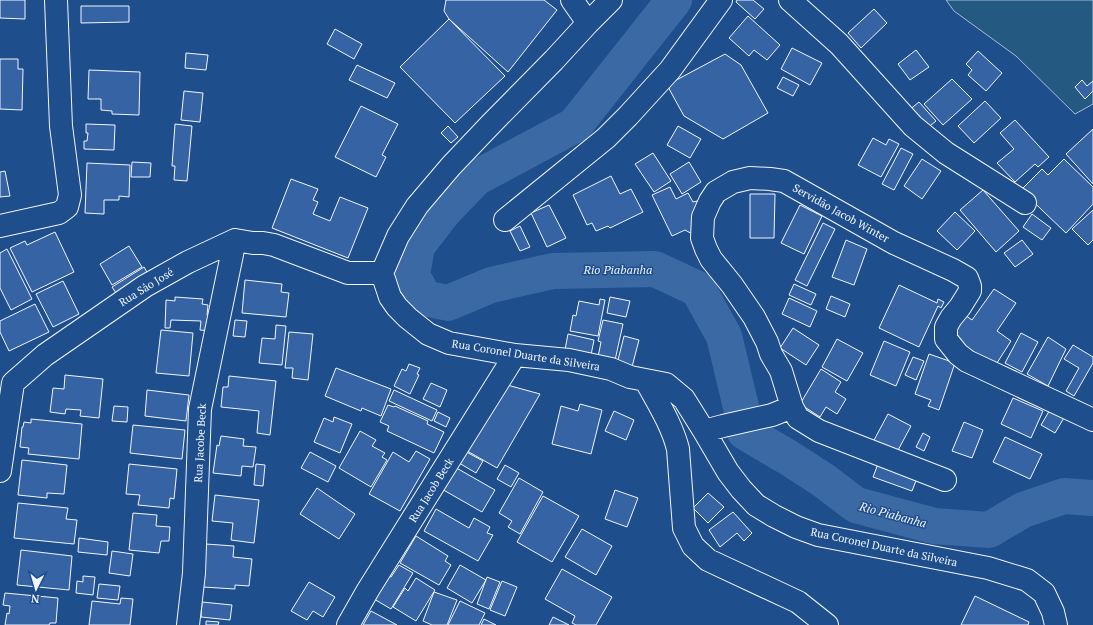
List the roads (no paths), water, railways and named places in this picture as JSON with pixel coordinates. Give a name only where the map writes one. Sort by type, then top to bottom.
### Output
[{"type":"street","points":[[0,226],[59,213],[67,207],[69,201],[70,195],[61,126],[56,0]]},
{"type":"street","points":[[572,0],[588,23]]},
{"type":"street","points":[[235,240],[274,245],[348,272],[382,273],[398,236],[417,206],[451,166],[611,0]]},
{"type":"street","points":[[505,220],[606,138],[628,116],[670,70],[721,0]]},
{"type":"street","points":[[790,0],[839,44],[913,126],[946,153],[1025,203]]},
{"type":"street","name":"Servidão Jacob Winter","points":[[792,407],[781,370],[771,354],[767,342],[754,318],[732,285],[711,259],[702,238],[703,217],[710,201],[716,192],[732,182],[750,178],[770,178],[784,181],[894,243],[954,270],[967,278],[970,291],[946,327],[946,339],[958,354],[967,361],[1093,420]]},
{"type":"street","name":"Rua Sâo José","points":[[0,471],[6,379],[45,355],[145,286],[188,262],[235,240]]},
{"type":"street","name":"Rua Jacobe Beck","points":[[188,625],[194,573],[200,409],[235,240]]},
{"type":"street","name":"Rua Coronel Duarte da Silveira","points":[[382,273],[390,297],[408,318],[428,334],[449,343],[515,355],[569,360],[611,369],[630,377],[646,381],[666,384],[714,428],[728,472],[756,505],[774,516],[796,527],[818,535],[988,568],[1027,580],[1044,593],[1053,612],[1056,625]]},
{"type":"street","name":"Rua Jacob Beck","points":[[348,625],[368,590],[515,355]]},
{"type":"street","points":[[646,381],[669,423],[675,438],[679,456],[684,528],[693,546],[708,560],[798,602],[827,625]]},
{"type":"street","points":[[714,428],[772,416],[792,407],[798,418],[819,431],[945,480]]},
{"type":"waterway","name":"Rio Piabanha","points":[[674,0],[575,125],[476,178],[444,211],[417,246],[412,275],[424,298],[448,303],[491,285],[553,271],[655,269],[698,289],[724,336],[741,407],[745,432],[823,480],[856,505],[934,526],[989,530],[1023,510],[1064,496],[1093,498]]}]
